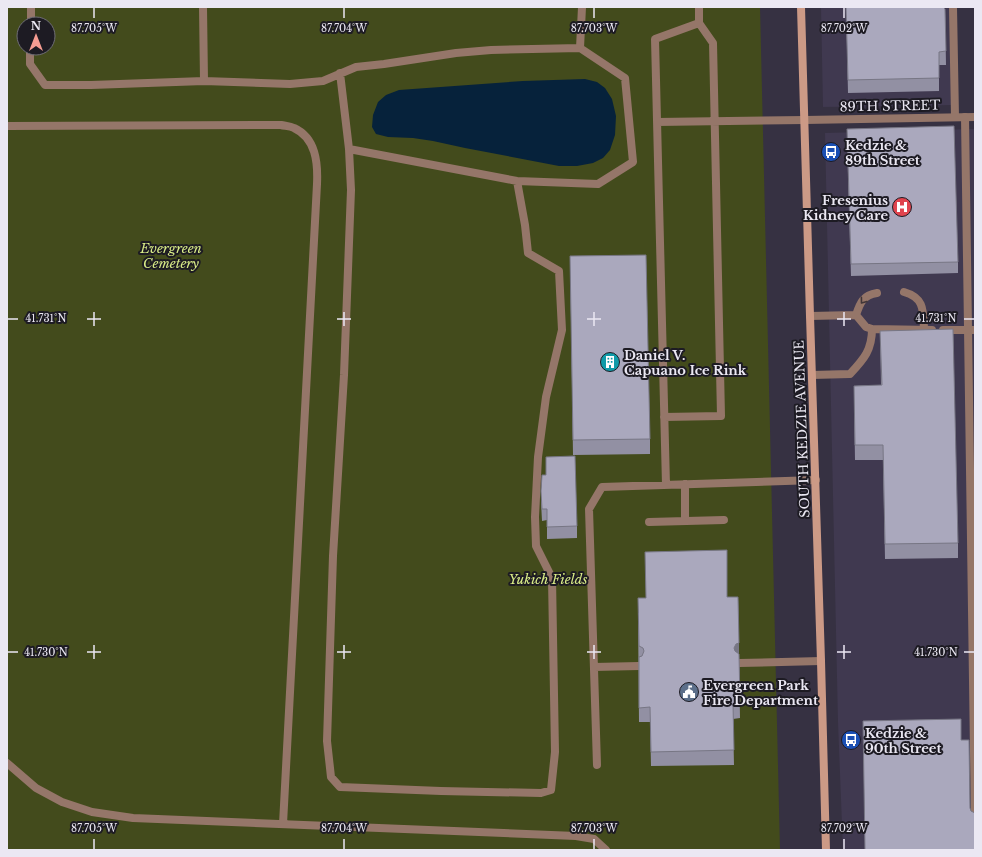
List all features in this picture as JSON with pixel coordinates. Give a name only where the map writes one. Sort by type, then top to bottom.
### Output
[{"type":"main road","name":"SOUTH KEDZIE AVENUE","points":[[801,7],[826,850]]},
{"type":"street","points":[[203,7],[204,81]]},
{"type":"street","points":[[580,48],[582,7]]},
{"type":"street","points":[[664,417],[721,416],[713,43],[699,23],[699,7]]},
{"type":"street","points":[[953,7],[955,117]]},
{"type":"street","points":[[666,485],[655,39],[699,23]]},
{"type":"street","points":[[30,56],[30,64],[45,85],[204,81],[290,84],[323,81],[356,67],[470,52],[491,50],[580,48],[625,78],[633,162],[598,184],[517,182],[349,149]]},
{"type":"street","points":[[340,73],[349,149],[351,190],[344,375],[333,556],[327,741],[331,777],[340,787],[541,793],[551,790],[555,752],[552,578],[536,546],[535,517],[538,457],[546,397],[562,330],[559,270],[528,253],[525,225],[517,182]]},
{"type":"street","points":[[964,117],[971,330],[975,821]]},
{"type":"street","name":"89TH STREET","points":[[657,122],[975,117]]},
{"type":"street","points":[[7,126],[281,126],[293,128],[303,134],[315,154],[317,184],[283,824]]},
{"type":"street","points":[[904,292],[916,297],[920,302],[924,330]]},
{"type":"street","points":[[856,315],[860,305],[868,294],[877,293]]},
{"type":"street","points":[[856,315],[866,327],[872,329],[971,330]]},
{"type":"street","points":[[810,316],[856,315]]},
{"type":"street","points":[[812,375],[850,374],[862,361],[868,350],[872,340],[872,329]]},
{"type":"street","points":[[597,765],[589,509],[602,487],[816,480]]},
{"type":"street","points":[[685,484],[686,521]]},
{"type":"street","points":[[649,522],[724,520]]},
{"type":"street","points":[[739,663],[821,661]]},
{"type":"street","points":[[594,667],[639,666]]},
{"type":"street","points":[[7,763],[36,788],[62,802],[92,812],[133,818],[576,836],[594,838],[606,850]]},
{"type":"shaded area","points":[[821,7],[953,7],[955,105],[823,107]]},
{"type":"shaded area","points":[[975,129],[975,850],[843,850],[838,722],[825,133]]},
{"type":"green space","points":[[7,7],[760,7],[780,850],[7,850]]},
{"type":"water","points":[[585,79],[597,82],[605,88],[612,99],[616,116],[615,135],[610,150],[603,158],[593,163],[577,166],[559,166],[433,141],[413,138],[388,137],[376,134],[372,127],[373,115],[378,102],[386,95],[399,90],[523,81]]},
{"type":"building","points":[[846,7],[943,7],[945,9],[946,51],[939,52],[939,78],[848,80]]},
{"type":"building","name":"Fresenius Kidney Care","points":[[954,126],[958,262],[851,264],[847,129]]},
{"type":"building","name":"Daniel V. Capuano Ice Rink","points":[[646,255],[650,439],[573,440],[570,256]]},
{"type":"building","points":[[953,329],[958,543],[885,544],[883,445],[855,445],[854,386],[882,385],[880,331]]},
{"type":"building","points":[[575,456],[577,526],[547,527],[547,509],[542,509],[541,491],[542,475],[546,475],[546,457]]},
{"type":"building","name":"Evergreen Park Fire Department","points":[[727,550],[727,597],[738,597],[739,643],[736,644],[734,648],[739,654],[740,704],[733,704],[734,750],[651,752],[650,707],[639,708],[639,657],[642,656],[644,651],[643,648],[639,646],[638,598],[646,598],[645,552]]},
{"type":"building","points":[[961,719],[961,740],[969,740],[970,808],[971,811],[975,813],[975,850],[865,850],[863,721]]},
{"type":"place","name":"Kedzie & 89th Street","points":[[831,152]]},
{"type":"place","name":"Fresenius Kidney Care","points":[[902,207]]},
{"type":"place","name":"Daniel V. Capuano Ice Rink","points":[[610,362]]},
{"type":"place","name":"Evergreen Park Fire Department","points":[[689,692]]},
{"type":"place","name":"Kedzie & 90th Street","points":[[851,740]]},
{"type":"park label","name":"Evergreen Cemetery","points":[[171,256]]},
{"type":"park label","name":"Yukich Fields","points":[[548,579]]}]
